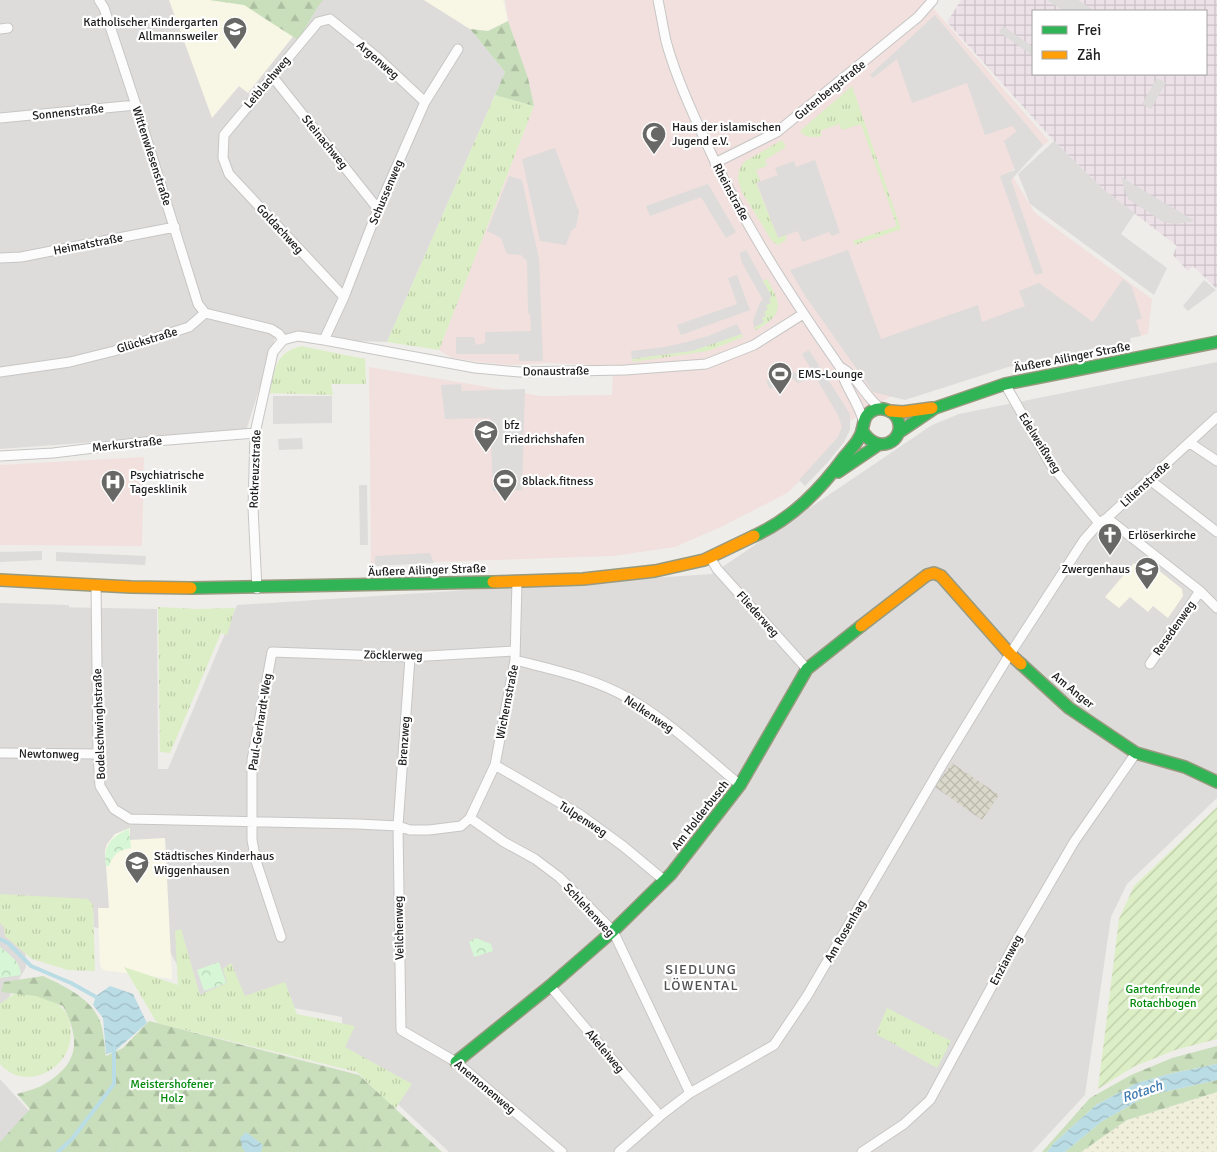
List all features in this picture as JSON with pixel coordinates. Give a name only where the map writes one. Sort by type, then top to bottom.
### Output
[{"type":"main road","name":"Äußere Ailinger Straße","points":[[885,410],[903,412],[936,408],[1005,384],[1217,342]]},
{"type":"main road","name":"Äußere Ailinger Straße","points":[[898,433],[936,408]]},
{"type":"main road","points":[[885,410],[898,420],[898,433],[892,441],[887,444],[878,445],[828,480],[860,436],[870,411],[885,410]]},
{"type":"main road","points":[[863,425],[867,440],[878,445]]},
{"type":"main road","name":"Äußere Ailinger Straße","points":[[0,580],[145,588],[257,588],[584,579],[652,573],[703,560],[772,527],[792,515],[828,480]]},
{"type":"main road","name":"Am Holderbusch","points":[[456,1062],[550,986],[613,931],[665,881],[740,785],[807,669],[927,575],[934,573],[941,576]]},
{"type":"main road","name":"Am Anger","points":[[941,576],[1010,654],[1069,708],[1136,753],[1185,767],[1217,782]]},
{"type":"street","name":"Wittenwiesenstraße","points":[[99,0],[104,8],[136,105],[198,304],[205,312]]},
{"type":"street","name":"Rheinstraße","points":[[658,0],[667,41],[681,85],[715,163],[738,208],[803,314],[840,367],[842,376],[855,400],[863,425]]},
{"type":"street","name":"Gutenbergstraße","points":[[715,163],[777,132],[918,17],[933,0]]},
{"type":"street","name":"Leiblachweg","points":[[223,158],[224,135],[318,22],[330,19]]},
{"type":"street","name":"Argenweg","points":[[330,19],[378,58],[425,102]]},
{"type":"street","name":"Schussenweg","points":[[324,340],[344,297],[378,209],[425,102],[458,49]]},
{"type":"street","name":"Steinachweg","points":[[272,76],[378,209]]},
{"type":"street","name":"Sonnenstraße","points":[[0,118],[136,105]]},
{"type":"street","name":"Goldachweg","points":[[223,158],[228,174],[344,297]]},
{"type":"street","name":"Heimatstraße","points":[[0,258],[21,257],[175,227]]},
{"type":"street","points":[[205,312],[271,329],[279,334],[283,340]]},
{"type":"street","name":"Glückstraße","points":[[0,372],[70,362],[114,351],[189,327],[205,312]]},
{"type":"street","name":"Donaustraße","points":[[283,340],[298,336],[475,368],[519,372],[625,370],[706,364],[754,345],[803,314]]},
{"type":"street","name":"Rotkreuzstraße","points":[[257,588],[254,508],[255,433],[273,352],[283,340]]},
{"type":"street","name":"Rheinstraße","points":[[840,367],[848,371],[874,403],[885,410]]},
{"type":"street","name":"Edelweißweg","points":[[1005,384],[1051,465],[1103,521]]},
{"type":"street","name":"Lilienstraße","points":[[1010,654],[1084,540],[1217,417]]},
{"type":"street","name":"Merkurstraße","points":[[0,456],[53,453],[144,442],[255,433]]},
{"type":"street","points":[[1190,443],[1217,461]]},
{"type":"street","points":[[1150,480],[1217,532]]},
{"type":"street","name":"Resedenweg","points":[[1103,521],[1200,590],[1150,664]]},
{"type":"street","name":"Fliederweg","points":[[710,557],[717,569],[807,669]]},
{"type":"street","name":"Wichernstraße","points":[[470,818],[494,765],[515,655],[517,581]]},
{"type":"street","name":"Bodelschwinghstraße","points":[[96,585],[100,786],[114,810],[130,819],[398,826],[410,830],[461,826],[470,818]]},
{"type":"street","points":[[1200,590],[1217,608]]},
{"type":"street","name":"Zöcklerweg","points":[[272,652],[410,656],[515,655]]},
{"type":"street","name":"Paul-Gerhardt-Weg","points":[[252,822],[252,760],[272,652]]},
{"type":"street","name":"Am Rosenhag","points":[[620,1152],[660,1116],[690,1093],[774,1044],[807,996],[942,765],[1010,654]]},
{"type":"street","name":"Nelkenweg","points":[[515,655],[580,676],[629,698],[668,725],[740,785]]},
{"type":"street","name":"Brenzweg","points":[[398,826],[410,656]]},
{"type":"street","name":"Newtonweg","points":[[0,753],[98,754]]},
{"type":"street","name":"Enzianweg","points":[[862,1152],[904,1124],[930,1100],[1018,938],[1074,842],[1136,753]]},
{"type":"street","name":"Tulpenweg","points":[[494,765],[579,814],[623,846],[665,881]]},
{"type":"street","name":"Schlehenweg","points":[[470,818],[504,842],[535,859],[559,878],[613,931],[690,1093]]},
{"type":"street","points":[[252,822],[252,840],[256,861],[281,937]]},
{"type":"street","name":"Veilchenweg","points":[[398,826],[401,1030]]},
{"type":"street","name":"Akeleiweg","points":[[550,986],[660,1116]]},
{"type":"street","name":"Anemonenweg","points":[[401,1030],[456,1062],[562,1152]]},
{"type":"shaded area","points":[[0,0],[424,0],[470,29],[505,72],[387,342],[275,338],[246,431],[0,449]]},
{"type":"shaded area","name":"Katholischer Kindergarten Allmannsweiler","points":[[169,0],[287,0],[311,14],[248,93],[239,86],[212,118]]},
{"type":"shaded area","points":[[424,0],[503,0],[508,21],[488,31],[470,29]]},
{"type":"shaded area","points":[[505,0],[926,0],[1049,141],[1010,172],[1035,213],[1152,299],[1148,334],[966,375],[895,394],[850,421],[831,452],[787,493],[723,526],[675,547],[613,556],[371,564],[369,367],[541,396],[612,395],[613,366],[548,363],[508,365],[452,358],[439,350],[534,106],[528,78],[508,21]]},
{"type":"shaded area","points":[[961,0],[1217,0],[1217,289],[1193,266],[1188,271],[1173,255],[1177,246],[1104,190],[1054,141],[947,22]]},
{"type":"shaded area","points":[[1047,0],[1078,0],[1093,10],[1062,10]]},
{"type":"shaded area","points":[[935,15],[1043,145],[1011,180],[1043,273],[1035,275],[1000,176],[1015,170],[1004,141],[1017,131],[1012,126],[985,135],[967,83],[912,103],[897,59],[873,78],[870,75]]},
{"type":"shaded area","points":[[1003,26],[1032,46],[1032,55],[999,32]]},
{"type":"shaded area","points":[[1157,78],[1166,83],[1151,109],[1142,104]]},
{"type":"shaded area","points":[[1054,141],[1104,190],[1135,213],[1121,234],[1167,268],[1154,295],[1030,204],[1018,174]]},
{"type":"shaded area","points":[[555,148],[579,212],[576,227],[571,231],[566,245],[540,241],[522,159]]},
{"type":"shaded area","points":[[815,160],[840,233],[832,236],[829,232],[802,242],[798,231],[778,238],[757,183],[778,175],[775,168],[794,161],[796,167]]},
{"type":"shaded area","points":[[509,176],[522,180],[539,259],[543,361],[519,361],[519,354],[456,354],[456,337],[474,337],[476,345],[485,343],[485,332],[531,331],[530,314],[528,313],[527,261],[521,255],[507,254],[501,238],[487,231]]},
{"type":"shaded area","points":[[1121,177],[1195,221],[1175,224],[1163,222],[1128,199]]},
{"type":"shaded area","points":[[708,184],[736,232],[726,238],[701,197],[650,216],[646,206]]},
{"type":"shaded area","points":[[172,238],[181,267],[172,270],[164,241]]},
{"type":"shaded area","points":[[746,250],[772,297],[765,322],[754,328],[753,321],[760,302],[763,300],[742,263],[740,253]]},
{"type":"shaded area","points":[[848,250],[881,339],[978,305],[982,322],[1025,306],[1019,291],[1039,283],[1093,322],[1123,279],[1132,287],[1142,319],[1136,320],[1141,336],[1130,338],[1131,343],[1129,345],[1008,367],[905,400],[873,392],[806,297],[790,270]]},
{"type":"shaded area","points":[[737,275],[750,310],[681,335],[677,325],[737,304],[728,278]]},
{"type":"shaded area","points":[[1204,280],[1216,290],[1188,311],[1183,306]]},
{"type":"shaded area","points":[[737,324],[742,334],[709,346],[692,351],[632,359],[631,351],[687,342]]},
{"type":"shaded area","points":[[809,350],[850,414],[850,430],[844,442],[828,462],[805,486],[799,480],[838,437],[842,427],[838,415],[802,354]]},
{"type":"shaded area","points":[[1217,362],[1217,798],[1127,884],[1111,917],[1085,1095],[1032,1152],[449,1152],[343,1053],[342,1017],[289,1007],[200,1004],[167,947],[94,927],[93,907],[23,904],[26,967],[0,1013],[0,606],[157,609],[158,769],[168,769],[237,605],[712,574],[932,425],[959,414]]},
{"type":"shaded area","points":[[804,370],[808,379],[798,383],[793,379],[770,389],[766,381],[789,371],[796,373]]},
{"type":"shaded area","points":[[461,384],[462,391],[525,389],[522,490],[493,491],[490,418],[445,419],[441,385]]},
{"type":"shaded area","points":[[273,396],[332,396],[332,423],[273,424]]},
{"type":"shaded area","points":[[302,438],[303,449],[279,450],[278,439]]},
{"type":"shaded area","points":[[144,457],[142,546],[0,545],[0,465]]},
{"type":"shaded area","points":[[359,485],[367,485],[368,545],[360,545]]},
{"type":"shaded area","points":[[42,551],[42,560],[0,562],[0,552]]},
{"type":"shaded area","points":[[56,552],[146,556],[145,565],[56,561]]},
{"type":"shaded area","points":[[430,553],[434,563],[375,566],[375,556]]},
{"type":"shaded area","name":"Zwergenhaus","points":[[1134,563],[1146,572],[1152,565],[1182,589],[1183,596],[1168,618],[1153,606],[1148,612],[1130,597],[1119,608],[1105,597]]},
{"type":"shaded area","points":[[0,603],[69,605],[69,613],[0,611]]},
{"type":"shaded area","points":[[952,763],[999,795],[982,820],[935,787]]},
{"type":"shaded area","name":"Städtisches Kinderhaus Wiggenhausen","points":[[130,828],[130,840],[165,838],[172,979],[103,970],[100,965],[98,908],[109,908],[105,851],[107,844],[115,834]]},
{"type":"shaded area","points":[[133,828],[165,828],[166,836],[133,836]]},
{"type":"shaded area","points":[[181,829],[189,829],[191,917],[183,917]]},
{"type":"shaded area","points":[[252,912],[262,941],[254,943],[244,914]]},
{"type":"shaded area","points":[[406,929],[415,929],[415,996],[405,995]]},
{"type":"shaded area","points":[[381,1030],[399,1037],[431,1056],[426,1063],[378,1036]]},
{"type":"shaded area","points":[[0,1079],[29,1111],[0,1144]]},
{"type":"shaded area","points":[[1217,1092],[1217,1152],[1081,1152],[1127,1120]]},
{"type":"green space","points":[[209,0],[323,0],[298,40],[244,5]]},
{"type":"green space","points":[[508,21],[528,78],[534,106],[495,95],[505,72],[470,29],[488,31]]},
{"type":"green space","points":[[852,86],[901,229],[855,245],[853,241],[897,226],[861,124],[842,130],[839,124],[820,131],[822,136],[816,137],[807,136],[800,131]]},
{"type":"green space","points":[[495,95],[534,106],[439,350],[387,342]]},
{"type":"green space","points":[[782,140],[786,147],[765,160],[767,166],[756,170],[760,181],[756,183],[778,238],[786,235],[786,240],[778,245],[772,241],[742,192],[738,179],[739,170],[744,162]]},
{"type":"green space","points":[[767,279],[776,296],[778,308],[772,319],[756,330],[754,328],[764,322],[762,318],[766,316],[764,312],[768,309],[766,305],[771,303],[769,299],[772,297],[763,281]]},
{"type":"green space","points":[[742,334],[743,337],[708,351],[633,362],[632,359],[692,351]]},
{"type":"green space","points":[[301,346],[365,359],[366,384],[331,384],[333,395],[270,393],[277,364],[286,353]]},
{"type":"green space","points":[[158,607],[196,609],[235,608],[227,635],[221,633],[170,753],[160,752]]},
{"type":"green space","name":"Gartenfreunde Rotachbogen","points":[[1217,807],[1217,1039],[1175,1050],[1133,1067],[1098,1089],[1119,919],[1134,886]]},
{"type":"green space","points":[[129,829],[131,848],[117,853],[112,858],[109,866],[106,866],[107,847],[117,835]]},
{"type":"green space","points":[[0,894],[88,899],[93,905],[95,971],[68,970],[32,959],[5,936],[4,927],[0,923]]},
{"type":"green space","points":[[181,929],[200,995],[227,983],[223,969],[231,963],[245,996],[285,982],[297,1014],[355,1026],[345,1047],[412,1084],[395,1109],[357,1072],[157,1023],[124,967],[178,985],[175,931]]},
{"type":"green space","points":[[476,938],[491,944],[493,951],[474,957],[469,942]]},
{"type":"green space","points":[[0,947],[17,962],[21,975],[0,978]]},
{"type":"green space","points":[[219,962],[226,983],[204,991],[197,970]]},
{"type":"green space","name":"Meistershofener Holz","points":[[43,976],[84,999],[96,1013],[101,1025],[106,1056],[123,1048],[149,1021],[359,1075],[442,1152],[0,1152],[0,1142],[30,1109],[17,1094],[40,1086],[55,1077],[64,1069],[73,1051],[73,1030],[63,1006],[36,996],[1,992],[4,982]]},
{"type":"green space","points":[[31,992],[53,1001],[63,1009],[69,1022],[70,1040],[66,1053],[58,1064],[48,1072],[36,1076],[23,1077],[11,1073],[0,1064],[0,1004],[14,994]]},
{"type":"green space","points":[[887,1008],[951,1041],[937,1068],[876,1034]]},
{"type":"green space","points":[[1217,1046],[1217,1064],[1137,1083],[1096,1105],[1054,1143],[1047,1152],[1042,1152],[1090,1098],[1131,1075],[1172,1058]]},
{"type":"green space","points":[[1217,1080],[1217,1092],[1127,1120],[1081,1152],[1065,1152],[1101,1122],[1146,1096]]},
{"type":"water","points":[[110,986],[133,994],[147,1023],[114,1052],[106,1054],[103,1018],[93,1005],[96,996]]},
{"type":"water","name":"Rotach","points":[[1217,1064],[1217,1080],[1146,1096],[1101,1122],[1065,1152],[1047,1152],[1054,1143],[1096,1105],[1137,1083]]},
{"type":"water","points":[[246,1132],[263,1145],[261,1152],[246,1152],[243,1150],[240,1138]]},
{"type":"waterway","points":[[0,939],[8,943],[31,966],[71,983],[98,998]]},
{"type":"waterway","points":[[58,1152],[72,1139],[114,1084],[114,1047]]},
{"type":"traffic: fast","points":[[898,433],[935,408],[1005,384],[1217,342]]},
{"type":"traffic: fast","points":[[754,536],[781,521],[816,492],[861,435],[865,420],[866,416],[872,411],[879,409],[890,411],[898,420],[898,434],[889,443],[875,443],[868,438],[862,430]]},
{"type":"traffic: fast","points":[[838,472],[878,445]]},
{"type":"traffic: fast","points":[[191,588],[493,582]]},
{"type":"traffic: fast","points":[[456,1062],[550,986],[613,931],[671,874],[740,785],[807,669],[861,626]]},
{"type":"traffic: fast","points":[[1021,664],[1069,708],[1136,753],[1185,767],[1217,782]]},
{"type":"traffic: slow","points":[[890,411],[903,412],[932,408]]},
{"type":"traffic: slow","points":[[493,582],[583,579],[655,571],[704,560],[754,536]]},
{"type":"traffic: slow","points":[[861,626],[927,575],[934,573],[941,576],[1021,664]]},
{"type":"traffic: slow","points":[[0,580],[131,587],[191,588]]},
{"type":"place","name":"Katholischer Kindergarten Allmannsweiler","points":[[235,50]]},
{"type":"place","name":"Haus der islamischen Jugend e.V.","points":[[654,155]]},
{"type":"place","name":"EMS-Lounge","points":[[780,395]]},
{"type":"place","name":"bfz Friedrichshafen","points":[[486,453]]},
{"type":"place","name":"8black.fitness","points":[[505,502]]},
{"type":"place","name":"Psychiatrische Tagesklinik","points":[[113,503]]},
{"type":"place","name":"Erlöserkirche","points":[[1110,556]]},
{"type":"place","name":"Zwergenhaus","points":[[1147,590]]},
{"type":"place","name":"Städtisches Kinderhaus Wiggenhausen","points":[[137,884]]},
{"type":"district","name":"SIEDLUNG LÖWENTAL","points":[[701,978]]}]
